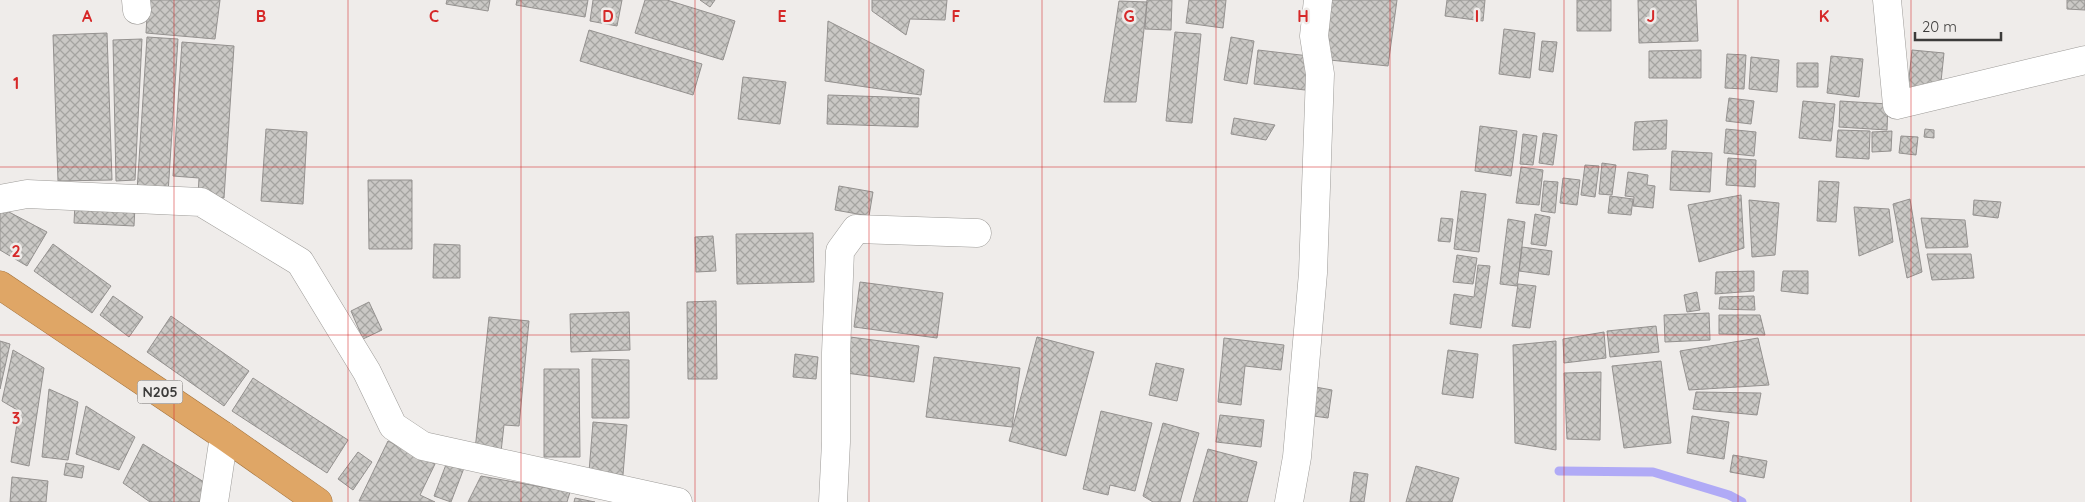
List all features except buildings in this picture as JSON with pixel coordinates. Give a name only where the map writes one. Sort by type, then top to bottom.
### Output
[{"type":"highway","name":"N205","points":[[0,285],[224,436],[318,502]]},
{"type":"street","points":[[1289,502],[1297,457],[1313,273],[1320,74],[1314,36],[1318,0]]},
{"type":"street","points":[[1887,0],[1897,105],[2085,60]]},
{"type":"street","points":[[0,199],[27,194],[201,202],[300,262],[367,372],[393,426],[423,446],[678,502]]},
{"type":"street","points":[[833,502],[840,251],[856,229],[977,233]]},
{"type":"street","points":[[214,502],[224,436]]},
{"type":"waterway","points":[[1559,471],[1653,472],[1729,495],[1742,502]]}]
